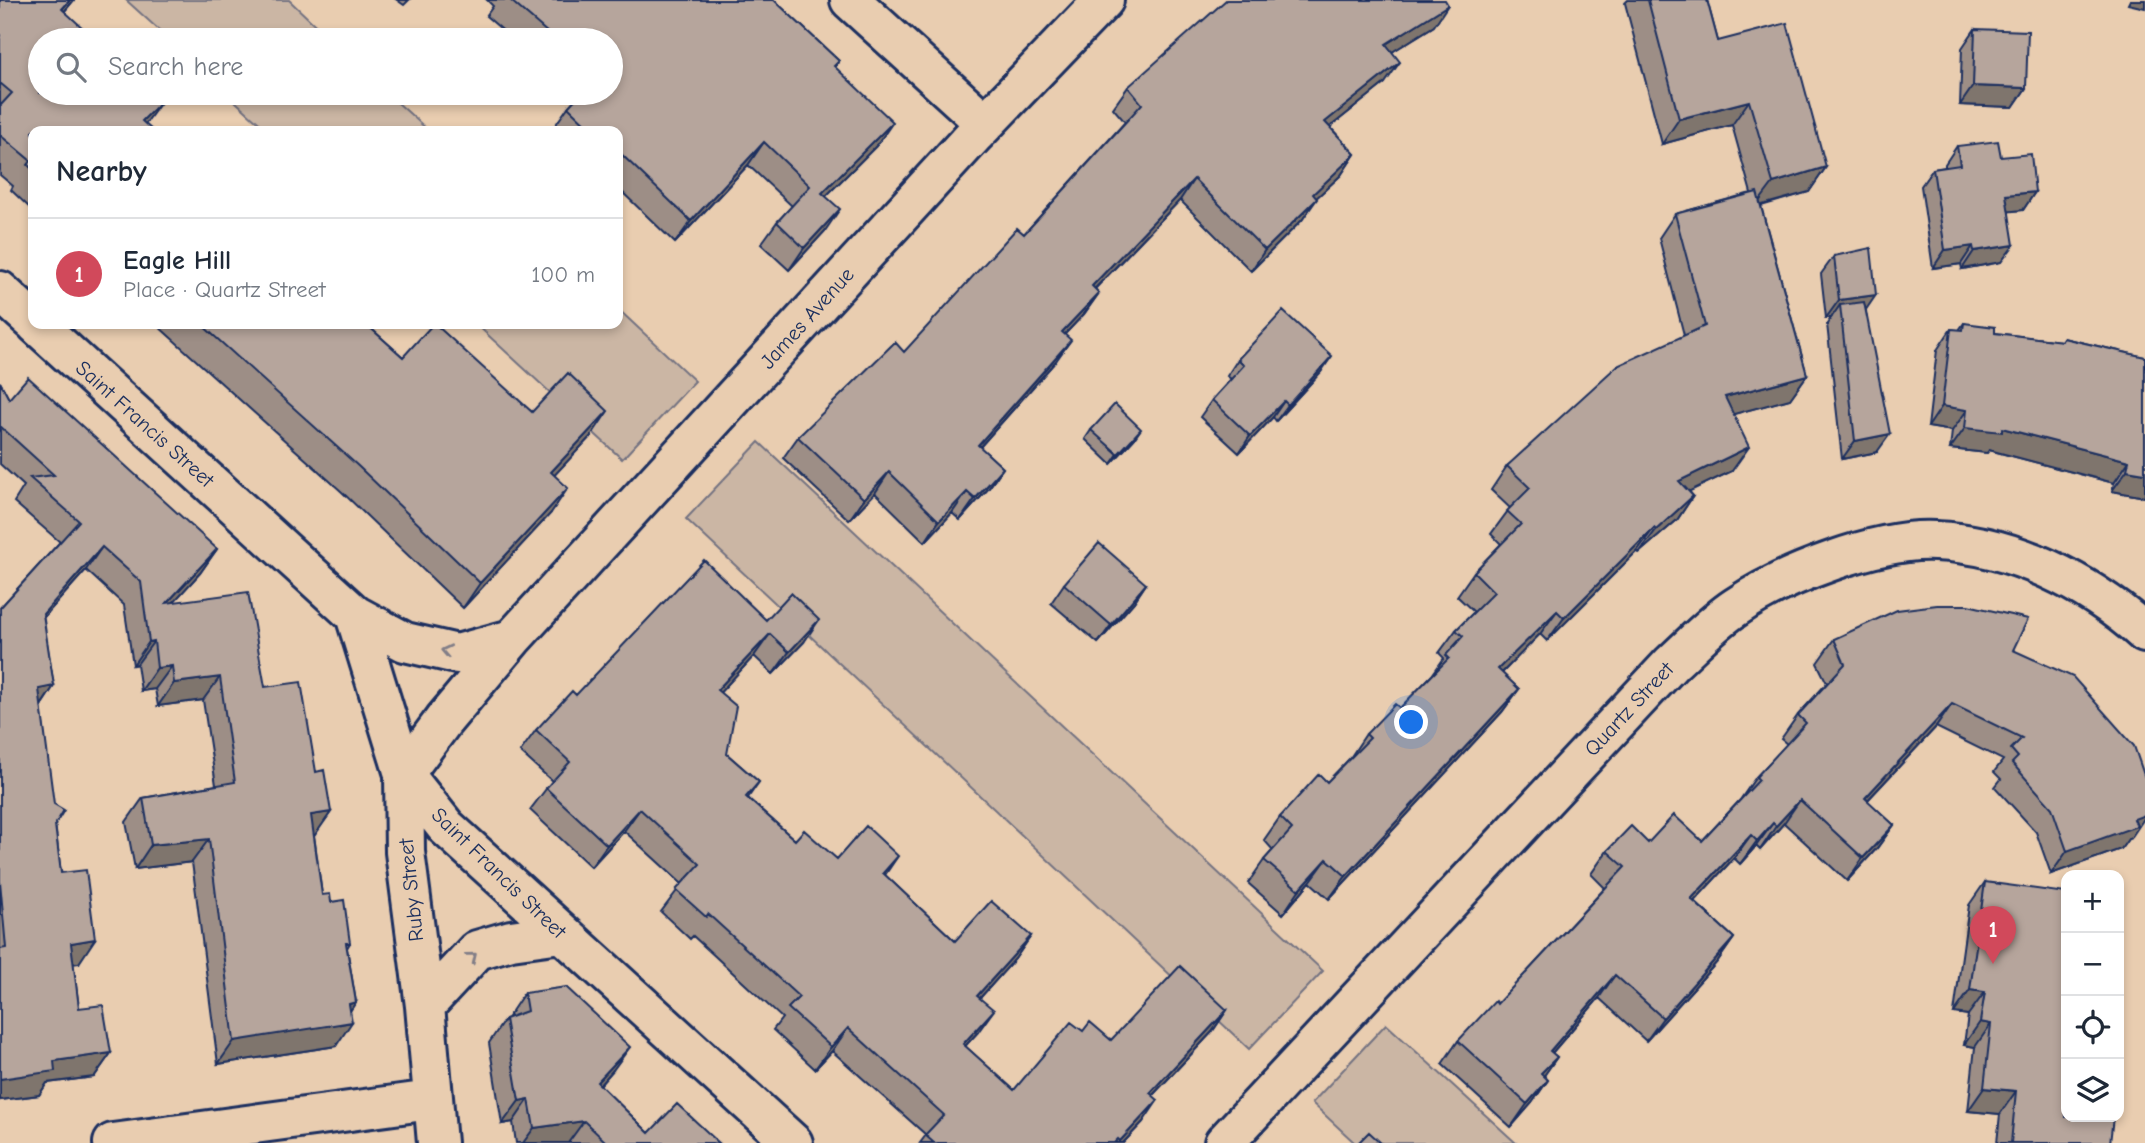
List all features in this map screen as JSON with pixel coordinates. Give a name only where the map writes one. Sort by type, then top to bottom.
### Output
[{"type":"street","points":[[850,0],[985,123]]},
{"type":"street","name":"James Avenue","points":[[404,774],[512,639],[985,123],[1088,5]]},
{"type":"street","name":"Saint Francis Street","points":[[0,291],[28,317]]},
{"type":"street","name":"Saint Francis Street","points":[[42,329],[355,615],[404,774],[446,827],[793,1143]]},
{"type":"street","name":"Quartz Street","points":[[1224,1143],[1672,663],[1734,608],[1794,573],[1875,548],[1934,540],[2000,552],[2062,574],[2119,609],[2145,633]]},
{"type":"street","points":[[355,615],[405,642],[457,654],[512,639]]},
{"type":"street","name":"Ruby Street","points":[[404,774],[405,852],[425,1006],[431,1100],[437,1143]]},
{"type":"street","points":[[425,1006],[477,950],[511,940],[561,933]]},
{"type":"street","points":[[113,1143],[431,1100]]},
{"type":"shaded area","points":[[126,0],[289,0],[318,28],[157,28]]},
{"type":"shaded area","points":[[239,105],[400,105],[423,126],[262,126]]},
{"type":"shaded area","points":[[623,314],[695,381],[622,459],[481,329],[623,329]]},
{"type":"shaded area","points":[[759,442],[1323,971],[1249,1049],[686,519]]},
{"type":"shaded area","points":[[1386,1024],[1516,1143],[1355,1143],[1312,1103]]},
{"type":"building","points":[[0,0],[70,0],[62,9],[83,28],[28,28],[28,105],[158,105],[142,121],[148,126],[28,126],[28,158],[0,135],[0,106],[12,93],[0,83]]},
{"type":"building","points":[[510,0],[774,0],[839,61],[834,66],[893,122],[822,193],[840,209],[804,248],[777,222],[810,186],[764,142],[691,221],[623,156],[623,126],[588,126],[568,107],[623,105],[623,28],[542,28]]},
{"type":"building","points":[[1226,0],[1445,0],[1448,5],[1386,44],[1400,62],[1325,122],[1355,154],[1313,194],[1317,199],[1265,250],[1194,179],[1092,286],[1099,293],[1062,332],[1071,340],[978,445],[1003,468],[975,499],[967,492],[939,521],[889,472],[864,499],[798,437],[895,342],[904,352],[1017,228],[1024,234],[1142,104],[1128,87]]},
{"type":"building","points":[[1648,0],[1707,0],[1718,41],[1787,23],[1826,167],[1773,183],[1749,101],[1679,119]]},
{"type":"building","points":[[1975,29],[2028,31],[2026,88],[1973,86]]},
{"type":"building","points":[[1998,141],[2001,157],[2031,154],[2035,192],[2006,195],[2014,245],[1974,251],[1973,246],[1945,250],[1933,169],[1960,165],[1957,146]]},
{"type":"building","points":[[1757,192],[1807,375],[1725,397],[1749,447],[1679,481],[1693,496],[1656,530],[1654,528],[1564,618],[1557,611],[1498,669],[1519,689],[1346,876],[1327,859],[1299,890],[1264,860],[1292,829],[1280,817],[1319,774],[1327,782],[1370,738],[1366,734],[1395,704],[1400,708],[1449,658],[1446,655],[1463,636],[1456,630],[1494,592],[1474,572],[1521,524],[1507,511],[1530,488],[1507,466],[1617,366],[1705,326],[1675,214]]},
{"type":"building","points":[[1871,248],[1876,295],[1839,300],[1834,256]]},
{"type":"building","points":[[1864,302],[1890,434],[1855,441],[1840,305]]},
{"type":"building","points":[[1283,311],[1332,356],[1288,405],[1284,401],[1250,436],[1212,400],[1244,365],[1238,359]]},
{"type":"building","points":[[1964,323],[1995,327],[1995,333],[2062,341],[2063,338],[2145,357],[2145,473],[2127,470],[2129,461],[2002,428],[2002,432],[1965,428],[1967,410],[1942,406],[1951,329],[1963,330]]},
{"type":"building","points":[[207,329],[372,329],[403,357],[428,329],[441,329],[532,412],[568,373],[608,411],[551,472],[568,488],[480,583],[359,467]]},
{"type":"building","points":[[28,377],[217,549],[167,603],[248,592],[265,687],[301,682],[316,772],[324,770],[331,812],[311,815],[322,895],[330,894],[331,902],[344,900],[350,943],[346,943],[356,1002],[349,1004],[352,1022],[234,1041],[209,839],[151,845],[143,798],[235,782],[220,677],[174,683],[172,666],[157,668],[154,641],[149,642],[141,582],[102,547],[43,614],[54,686],[39,689],[54,804],[64,810],[55,825],[61,873],[86,870],[95,939],[71,943],[79,1008],[103,1005],[111,1053],[54,1061],[55,1071],[0,1079],[0,949],[6,948],[0,881],[0,608],[79,521],[30,478],[54,475],[0,426],[0,382],[9,399]]},
{"type":"building","points":[[1115,404],[1141,429],[1118,454],[1091,430]]},
{"type":"building","points":[[1099,543],[1146,584],[1111,625],[1064,584]]},
{"type":"building","points":[[704,560],[766,620],[791,593],[819,620],[789,652],[770,634],[717,690],[736,706],[727,754],[759,782],[746,797],[795,840],[804,830],[837,859],[866,826],[898,856],[883,873],[955,941],[991,901],[1031,936],[977,996],[994,1010],[963,1044],[1014,1090],[1071,1022],[1083,1031],[1090,1022],[1111,1040],[1180,966],[1227,1010],[1150,1093],[1158,1100],[1120,1141],[934,1143],[925,1135],[944,1115],[848,1028],[831,1047],[788,1008],[799,997],[708,914],[706,917],[676,890],[700,864],[640,809],[607,845],[546,788],[570,762],[536,730],[572,691],[576,695]]},
{"type":"building","points":[[1937,605],[1968,605],[2028,619],[2013,650],[2073,677],[2134,746],[2145,778],[2145,815],[2134,819],[2137,826],[2067,851],[2052,808],[2012,763],[2018,757],[2011,749],[2022,738],[1952,704],[1865,798],[1894,825],[1863,858],[1800,800],[1776,826],[1773,823],[1757,841],[1751,835],[1691,899],[1734,938],[1663,1018],[1615,975],[1550,1051],[1557,1057],[1541,1073],[1548,1080],[1527,1104],[1458,1041],[1495,1001],[1497,1004],[1625,867],[1607,851],[1631,826],[1648,843],[1674,815],[1702,841],[1759,780],[1756,777],[1806,723],[1798,715],[1845,664],[1834,639],[1897,610]]},
{"type":"building","points":[[1985,882],[2061,892],[2061,1122],[2112,1122],[2110,1143],[2011,1143],[2016,1091],[1984,1088],[1991,1024],[1980,1022],[1985,992],[1970,990]]},
{"type":"building","points":[[566,987],[630,1047],[597,1082],[649,1133],[677,1104],[719,1143],[607,1143],[584,1121],[534,1128],[529,1099],[519,1101],[505,1019],[527,1011],[524,993]]},
{"type":"building","points":[[1369,1132],[1381,1143],[1358,1143]]},
{"type":"place","name":"Eagle Hill","points":[[1993,964]]}]
